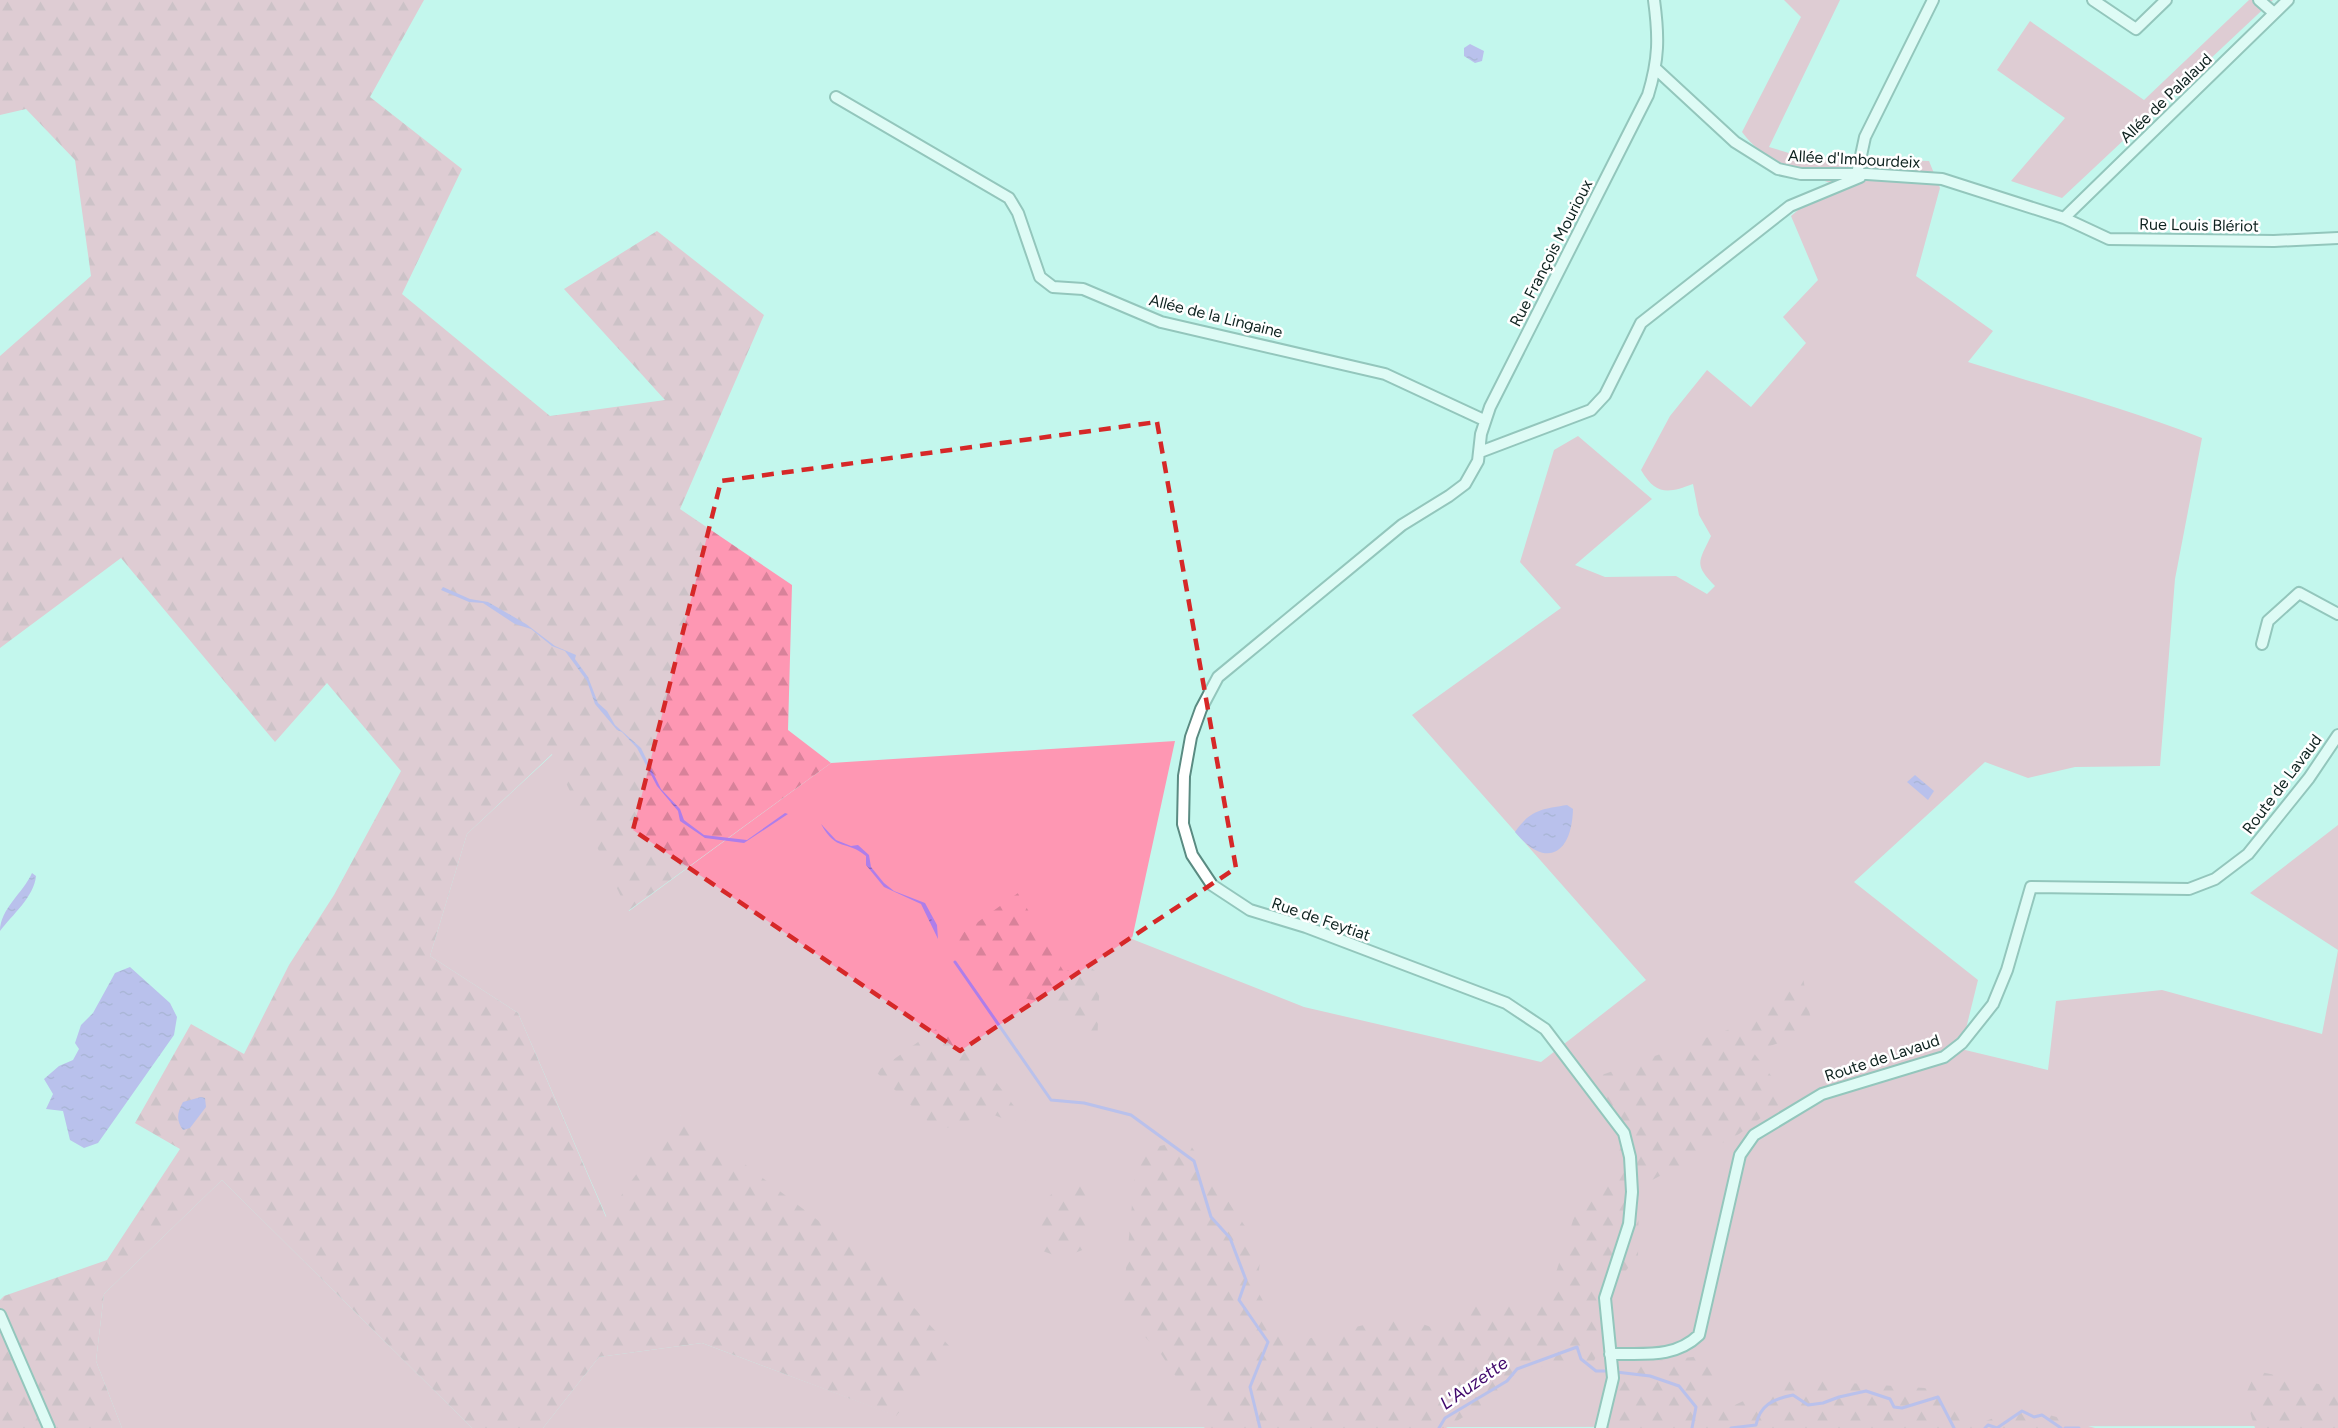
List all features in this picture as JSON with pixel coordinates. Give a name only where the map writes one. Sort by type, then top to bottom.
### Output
[{"type":"street","name":"Rue François Mourioux","points":[[1436,504],[1465,484],[1474,469],[1480,452],[1484,420],[1648,95],[1656,69],[1659,44],[1654,0]]},
{"type":"street","points":[[1480,452],[1591,410],[1605,395],[1641,323],[1790,206],[1862,174],[1865,137],[1933,0]]},
{"type":"street","points":[[2093,0],[2136,29],[2166,0]]},
{"type":"street","points":[[2259,0],[2274,13]]},
{"type":"street","name":"Allée de Palalaud","points":[[2064,218],[2288,0]]},
{"type":"street","name":"Allée d'Imbourdeix","points":[[1656,69],[1735,142],[1778,169],[1801,174],[1862,174],[1942,179],[2064,218]]},
{"type":"street","name":"Allée de la Lingaine","points":[[836,98],[1009,198],[1018,213],[1040,276],[1053,287],[1083,289],[1161,322],[1385,374],[1484,420]]},
{"type":"street","name":"Rue Louis Blériot","points":[[2064,218],[2109,239],[2274,241],[2338,238]]},
{"type":"street","name":"Rue de Feytiat","points":[[1436,504],[1402,525],[1218,677],[1201,710],[1191,737],[1184,776],[1184,824],[1192,855],[1212,885],[1250,910],[1306,927],[1506,1003],[1545,1029],[1624,1133],[1630,1157],[1632,1192],[1629,1224],[1605,1298],[1613,1378],[1601,1428]]},
{"type":"street","points":[[2262,644],[2268,621],[2299,593],[2338,614]]},
{"type":"street","name":"Route de Lavaud","points":[[1611,1359],[1670,1353],[1688,1346],[1699,1335],[1740,1155],[1755,1135],[1822,1094],[1944,1057],[1962,1043],[1993,1004],[2007,970],[2031,887],[2188,890],[2215,879],[2248,854],[2309,778],[2338,735]]},
{"type":"street","points":[[0,1315],[49,1428]]},
{"type":"highlighted area","points":[[1157,422],[1236,868],[960,1051],[633,830],[721,481]]},
{"type":"green space","points":[[0,0],[424,0],[370,97],[462,169],[402,294],[550,416],[665,400],[564,289],[657,231],[764,315],[680,509],[792,585],[788,730],[831,763],[628,911],[552,754],[467,834],[430,956],[518,1013],[606,1217],[679,1114],[871,1261],[951,1348],[896,1416],[702,1343],[599,1357],[543,1428],[472,1428],[222,1180],[104,1294],[96,1361],[122,1428],[0,1428],[0,1300],[4,1296],[107,1260],[180,1149],[135,1123],[191,1024],[244,1054],[289,965],[334,895],[401,771],[327,683],[275,742],[121,558],[0,648],[0,356],[91,276],[75,160],[26,109],[0,115]]},
{"type":"green space","points":[[1784,0],[1840,0],[1769,147],[1802,157],[1929,161],[1940,188],[1916,276],[1993,331],[1968,362],[2115,407],[2202,438],[2175,579],[2160,766],[2075,767],[2028,778],[1985,762],[1854,882],[1978,980],[1961,1049],[2048,1070],[2056,1001],[2162,990],[2322,1034],[2338,950],[2338,1426],[543,1428],[599,1357],[702,1343],[895,1415],[680,1115],[607,1218],[518,1013],[430,956],[467,834],[553,754],[629,911],[831,763],[1175,741],[1132,939],[1304,1007],[1541,1062],[1646,980],[1412,715],[1561,608],[1520,562],[1554,450],[1578,436],[1652,499],[1575,565],[1605,577],[1676,576],[1707,594],[1715,586],[1701,568],[1701,558],[1711,536],[1699,515],[1693,484],[1664,490],[1652,484],[1641,470],[1670,416],[1707,370],[1751,407],[1806,343],[1783,317],[1818,280],[1791,216],[1830,183],[1782,164],[1750,142],[1742,132],[1801,17]]},
{"type":"green space","points":[[2249,0],[2273,0],[2062,198],[2011,181],[2065,118],[1997,70],[2030,21],[2144,100]]},
{"type":"green space","points":[[2338,825],[2338,950],[2250,893]]},
{"type":"green space","points":[[1018,893],[1064,972],[1085,963],[1100,975],[1097,1047],[1047,1004],[994,990],[953,940]]},
{"type":"green space","points":[[1803,978],[1813,1031],[1753,1052],[1788,1098],[1739,1134],[1639,1187],[1638,1256],[1594,1309],[1604,1339],[1593,1363],[1570,1360],[1543,1366],[1446,1428],[1204,1428],[1207,1424],[1161,1354],[1122,1312],[1137,1151],[1187,1140],[1261,1250],[1257,1290],[1287,1344],[1400,1316],[1445,1332],[1471,1307],[1547,1300],[1579,1202],[1621,1167],[1599,1076],[1747,1023]]},
{"type":"green space","points":[[949,1020],[1033,1131],[987,1112],[959,1125],[937,1130],[876,1072]]},
{"type":"green space","points":[[1090,1171],[1090,1247],[1062,1258],[1040,1250],[1035,1235],[1035,1222],[1039,1210],[1055,1192]]},
{"type":"green space","points":[[222,1180],[472,1428],[122,1428],[96,1361],[104,1294]]},
{"type":"green space","points":[[1711,1355],[1720,1412],[1790,1379],[1939,1389],[1973,1426],[2022,1407],[2095,1428],[1604,1428],[1619,1365]]},
{"type":"green space","points":[[2256,1371],[2338,1388],[2338,1428],[2255,1428],[2245,1396]]},
{"type":"water","points":[[1470,44],[1484,51],[1482,61],[1475,63],[1464,56],[1464,48]]},
{"type":"water","points":[[443,587],[470,599],[488,602],[526,624],[555,646],[576,655],[575,659],[588,677],[598,703],[607,711],[615,725],[641,748],[661,789],[680,809],[684,820],[704,835],[747,840],[785,813],[788,814],[744,843],[705,838],[680,821],[678,811],[657,786],[637,748],[622,732],[617,730],[595,704],[587,681],[565,651],[552,646],[531,629],[515,624],[483,603],[469,602],[441,590]]},
{"type":"water","points":[[1915,775],[1934,791],[1928,800],[1907,782]]},
{"type":"water","points":[[1567,805],[1573,809],[1568,837],[1555,852],[1537,851],[1526,844],[1515,832],[1531,815]]},
{"type":"water","points":[[821,824],[836,840],[851,846],[858,845],[869,855],[871,867],[894,891],[925,903],[937,925],[938,939],[921,904],[884,887],[866,865],[866,856],[832,839]]},
{"type":"water","points":[[32,873],[36,876],[31,891],[0,931],[4,915]]},
{"type":"water","points":[[130,967],[170,1003],[177,1017],[174,1035],[98,1143],[84,1148],[70,1140],[63,1111],[46,1109],[53,1094],[44,1079],[59,1066],[73,1060],[79,1049],[75,1043],[81,1025],[93,1013],[115,973]]},
{"type":"water","points":[[205,1098],[206,1107],[190,1128],[183,1130],[178,1116],[183,1102]]},
{"type":"waterway","points":[[955,962],[1051,1100],[1084,1103],[1131,1115],[1194,1161],[1211,1217],[1230,1238],[1246,1280],[1239,1300],[1268,1342],[1250,1387],[1260,1428]]},
{"type":"waterway","name":"L'Auzette","points":[[1439,1428],[1445,1418],[1507,1381],[1517,1369],[1577,1347],[1581,1359],[1596,1371],[1609,1371]]},
{"type":"waterway","name":"L'Auzette","points":[[1616,1372],[1650,1376],[1679,1386],[1696,1407],[1692,1428]]},
{"type":"waterway","name":"L'Auzette","points":[[1731,1428],[1756,1425],[1764,1408],[1774,1401],[1793,1395],[1808,1405],[1866,1391],[1890,1399],[1894,1407],[1902,1408],[1938,1397],[1954,1428]]},
{"type":"waterway","name":"L'Auzette","points":[[1985,1428],[1988,1425],[1997,1428],[2022,1411],[2034,1417],[2042,1415],[2061,1428]]},
{"type":"waterway","name":"L'Auzette","points":[[2065,1428],[2079,1428]]}]
